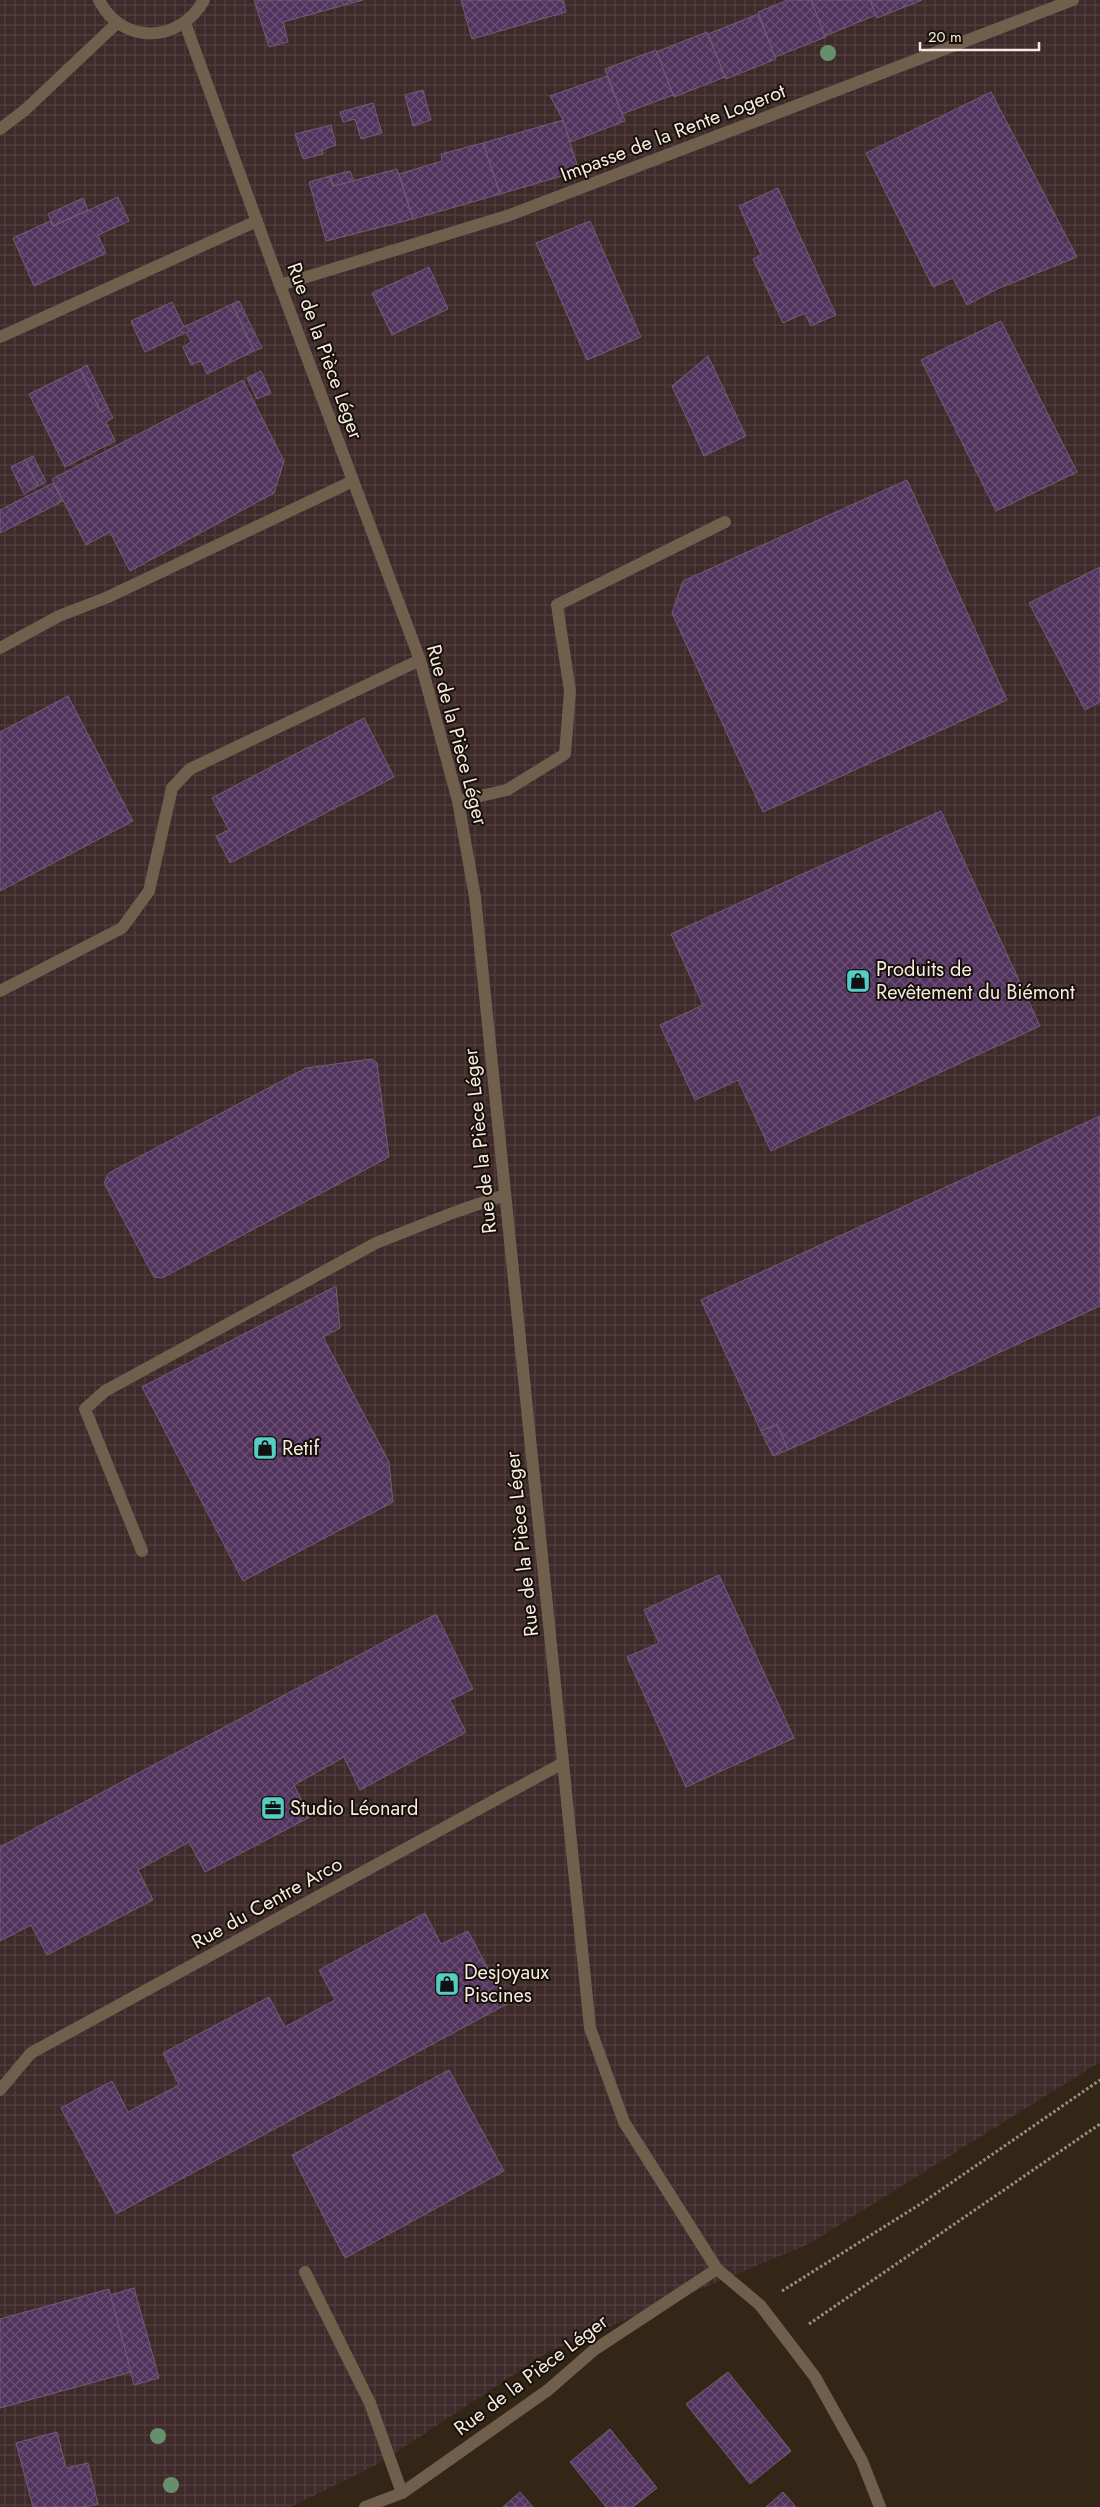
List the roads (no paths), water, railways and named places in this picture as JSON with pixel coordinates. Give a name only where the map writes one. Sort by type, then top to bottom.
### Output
[{"type":"street","points":[[99,0],[104,10],[117,23],[133,31],[151,34],[169,31],[185,22],[198,11],[204,0]]},
{"type":"street","name":"Impasse de la Rente Logerot","points":[[280,285],[510,214],[1073,0]]},
{"type":"street","name":"Rue de la Pièce Léger","points":[[185,22],[280,285],[420,660],[458,801],[475,897],[590,2028],[624,2122],[717,2269],[760,2305],[788,2338],[815,2377],[841,2420],[865,2468],[880,2507]]},
{"type":"street","points":[[0,129],[25,110],[117,23]]},
{"type":"street","points":[[0,337],[257,221]]},
{"type":"street","points":[[0,648],[59,616],[108,597],[354,481]]},
{"type":"street","points":[[458,801],[506,790],[565,754],[570,691],[556,605],[725,522]]},
{"type":"street","points":[[0,991],[122,928],[149,892],[172,788],[190,769],[420,660]]},
{"type":"street","points":[[142,1551],[86,1409],[105,1391],[376,1243],[455,1212],[505,1196]]},
{"type":"street","name":"Rue du Centre Arco","points":[[0,2090],[32,2053],[563,1763]]},
{"type":"street","name":"Rue de la Pièce Léger","points":[[365,2507],[402,2493],[548,2390],[594,2350],[717,2269]]},
{"type":"street","points":[[305,2272],[370,2403],[402,2493]]},
{"type":"place","name":"Produits de Revêtement du Biémont","points":[[858,981]]},
{"type":"place","name":"Retif","points":[[265,1448]]},
{"type":"place","name":"Studio Léonard","points":[[273,1808]]},
{"type":"place","name":"Desjoyaux Piscines","points":[[447,1984]]}]
